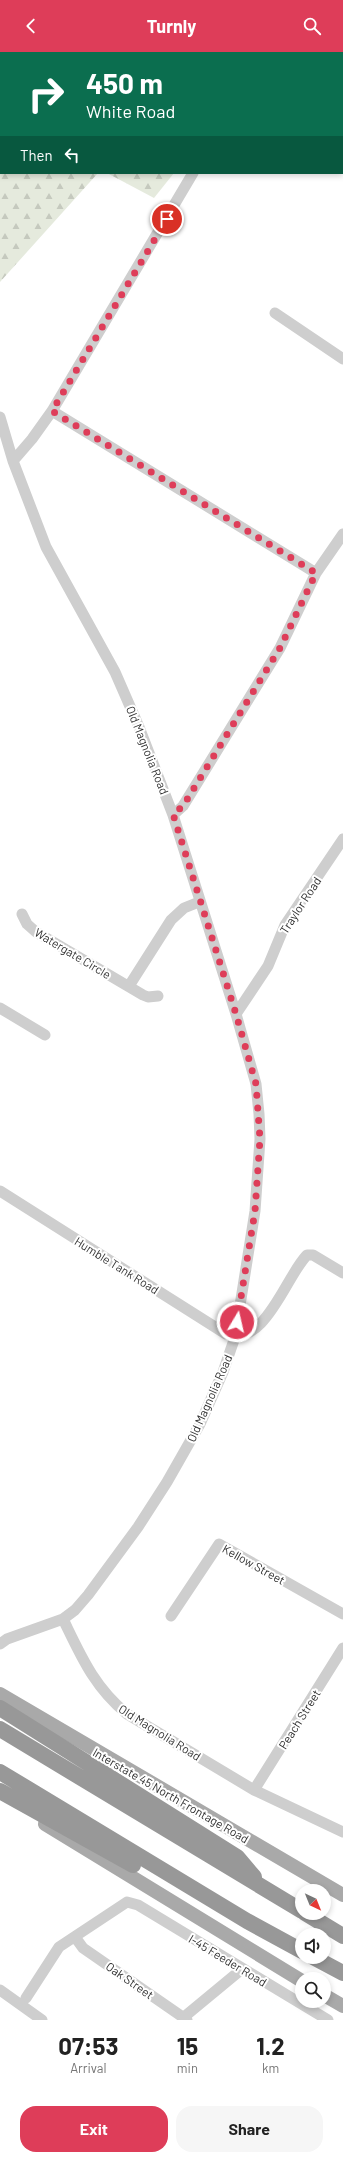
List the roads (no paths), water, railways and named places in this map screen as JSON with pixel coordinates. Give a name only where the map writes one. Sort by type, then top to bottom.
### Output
[{"type":"highway","points":[[0,1708],[237,1857],[264,1889]]},
{"type":"highway","points":[[0,1729],[295,1907]]},
{"type":"highway","points":[[0,1772],[247,1922]]},
{"type":"highway","points":[[0,1791],[144,1871],[295,1947]]},
{"type":"highway","points":[[317,1920],[343,1936]]},
{"type":"highway","points":[[326,1964],[343,1973]]},
{"type":"main road","name":"Interstate 45 North Frontage Road","points":[[0,1694],[343,1895]]},
{"type":"main road","points":[[0,1797],[295,1977]]},
{"type":"street","points":[[13,461],[32,439],[52,411],[193,174]]},
{"type":"street","points":[[275,313],[343,359]]},
{"type":"street","points":[[52,411],[316,573]]},
{"type":"street","name":"Old Magnolia Road","points":[[0,420],[13,461],[46,547],[115,672],[139,727],[173,814],[199,902],[236,1014],[256,1084],[260,1139],[255,1211],[235,1337],[223,1372],[200,1424],[168,1482],[138,1527],[92,1589],[75,1610],[63,1619],[94,1678],[109,1699],[127,1714],[254,1790],[343,1832]]},
{"type":"street","points":[[173,814],[183,806],[280,648],[316,573],[343,534]]},
{"type":"street","name":"Traylor Road","points":[[236,1014],[268,966],[286,925],[343,839]]},
{"type":"street","points":[[129,986],[170,920],[184,908],[199,902]]},
{"type":"street","name":"Watergate Circle","points":[[22,914],[27,924],[36,932],[148,997],[158,996]]},
{"type":"street","points":[[0,1008],[45,1035]]},
{"type":"street","name":"Humble Tank Road","points":[[0,1191],[226,1334],[235,1337]]},
{"type":"street","points":[[235,1337],[246,1334],[261,1323],[307,1255],[313,1255],[343,1273]]},
{"type":"street","name":"Kellow Street","points":[[171,1616],[219,1544],[343,1614]]},
{"type":"street","points":[[0,1644],[7,1639],[63,1619]]},
{"type":"street","name":"Peach Street","points":[[254,1790],[343,1648]]},
{"type":"street","name":"I-45 Feeder Road","points":[[75,1937],[127,1902],[138,1905],[328,2020]]},
{"type":"street","points":[[26,1998],[58,1947],[75,1937]]},
{"type":"street","name":"Oak Street","points":[[75,1937],[84,1948],[185,2019]]},
{"type":"street","points":[[185,2019],[242,1969]]},
{"type":"street","points":[[0,1990],[42,2020]]}]
